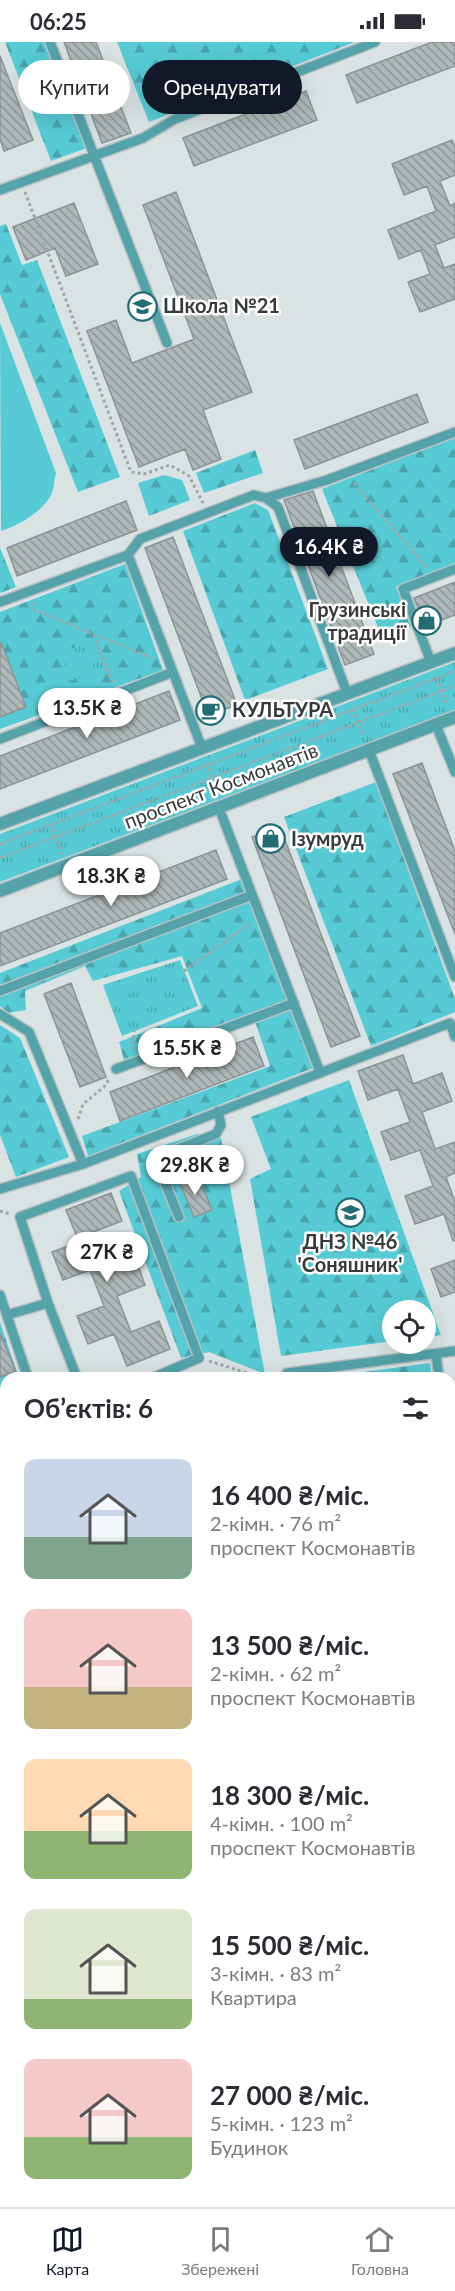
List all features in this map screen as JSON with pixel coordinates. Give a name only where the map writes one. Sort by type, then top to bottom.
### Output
[{"type":"street","points":[[0,824],[455,653]]},
{"type":"street","name":"проспект Космонавтів","points":[[0,891],[454,718]]},
{"type":"lane","points":[[50,42],[167,343]]},
{"type":"lane","points":[[0,190],[143,138],[176,119],[375,42]]},
{"type":"lane","points":[[266,498],[345,473],[455,432]]},
{"type":"lane","points":[[0,602],[128,555],[140,539],[254,495],[266,498],[278,507],[347,693]]},
{"type":"lane","points":[[128,555],[202,748]]},
{"type":"lane","points":[[431,662],[403,589],[455,569]]},
{"type":"lane","points":[[0,739],[172,672]]},
{"type":"lane","points":[[436,725],[455,772]]},
{"type":"lane","points":[[369,750],[455,977]]},
{"type":"lane","points":[[221,807],[320,1072]]},
{"type":"lane","points":[[0,991],[252,895]]},
{"type":"lane","points":[[116,1069],[294,1003]]},
{"type":"lane","points":[[0,1014],[28,1032],[83,1164]]},
{"type":"lane","points":[[0,1189],[83,1164],[453,1023],[455,1037]]},
{"type":"lane","points":[[179,1217],[155,1158],[216,1134],[220,1125],[218,1111]]},
{"type":"lane","points":[[75,1372],[48,1303],[20,1217],[131,1176],[199,1358],[166,1372]]},
{"type":"lane","points":[[0,1295],[26,1372]]},
{"type":"lane","points":[[7,1315],[48,1303]]},
{"type":"lane","points":[[295,1372],[455,1351]]},
{"type":"lane","points":[[436,1354],[438,1372]]},
{"type":"path","points":[[21,183],[131,472],[144,474],[170,465],[189,476],[209,513]]},
{"type":"path","points":[[345,473],[435,576]]},
{"type":"path","points":[[27,592],[35,610],[162,663],[172,672]]},
{"type":"path","points":[[94,635],[117,694]]},
{"type":"path","points":[[431,662],[454,718]]},
{"type":"path","points":[[0,844],[455,671]]},
{"type":"path","points":[[0,858],[455,686]]},
{"type":"path","points":[[347,693],[369,750]]},
{"type":"path","points":[[202,748],[221,807]]},
{"type":"path","points":[[44,807],[66,866]]},
{"type":"path","points":[[184,971],[260,916]]},
{"type":"path","points":[[131,1064],[134,1031]]},
{"type":"path","points":[[72,1137],[83,1104],[104,1087],[116,1069]]},
{"type":"path","points":[[199,1358],[244,1372]]},
{"type":"green space","points":[[5,42],[47,42],[54,60],[18,60],[18,76]]},
{"type":"green space","points":[[117,42],[355,42],[302,63],[302,60],[142,60],[142,104],[130,74],[130,60],[124,60]]},
{"type":"green space","points":[[33,114],[74,114],[87,148],[51,161]]},
{"type":"green space","points":[[146,114],[170,114],[149,122]]},
{"type":"green space","points":[[6,224],[22,265],[37,260],[120,477],[78,492],[0,294],[0,226]]},
{"type":"green space","points":[[0,323],[56,473],[52,493],[43,506],[23,521],[1,531]]},
{"type":"green space","points":[[455,437],[455,564],[396,587],[411,627],[383,640],[322,489]]},
{"type":"green space","points":[[255,450],[263,473],[204,493],[196,473]]},
{"type":"green space","points":[[164,475],[182,480],[190,500],[149,516],[138,483]]},
{"type":"green space","points":[[255,503],[268,510],[328,669],[245,700],[183,531]]},
{"type":"green space","points":[[0,548],[16,587],[0,593]]},
{"type":"green space","points":[[125,564],[163,670],[0,729],[0,612]]},
{"type":"green space","points":[[94,640],[105,668],[71,681],[60,653]]},
{"type":"green space","points":[[455,662],[455,710],[0,882],[0,834]]},
{"type":"green space","points":[[376,782],[455,999],[455,1012],[371,1046],[284,817]]},
{"type":"green space","points":[[242,879],[313,1068],[88,1156],[82,1136],[270,1066],[253,1015],[125,1063],[119,1042],[202,1008],[182,956],[93,981],[85,966],[25,991],[26,1010],[8,1013],[0,1006],[0,973]]},
{"type":"green space","points":[[180,960],[198,1006],[122,1036],[103,985]]},
{"type":"green space","points":[[0,1025],[20,1038],[69,1157],[16,1177],[0,1135]]},
{"type":"green space","points":[[349,1080],[428,1300],[382,1300],[382,1342],[281,1356],[250,1179],[271,1169],[251,1117]]},
{"type":"green space","points":[[197,1134],[221,1138],[265,1372],[209,1352],[181,1358],[119,1191],[141,1177],[137,1154]]},
{"type":"green space","points":[[436,1321],[441,1335],[436,1336]]},
{"type":"green space","points":[[0,1322],[17,1372],[0,1372]]},
{"type":"green space","points":[[430,1363],[431,1372],[364,1372]]},
{"type":"building","points":[[64,42],[96,42],[103,60],[71,60]]},
{"type":"building","points":[[432,42],[455,42],[455,66],[357,103],[346,75]]},
{"type":"building","points":[[0,56],[18,102],[18,114],[23,114],[33,140],[4,151],[0,139]]},
{"type":"building","points":[[306,91],[317,120],[194,166],[183,138],[246,114],[302,114],[302,93]]},
{"type":"building","points":[[91,114],[124,114],[131,133],[102,143]]},
{"type":"building","points":[[452,140],[455,147],[455,175],[440,181],[450,206],[455,203],[455,237],[435,245],[444,268],[455,264],[455,299],[420,312],[408,282],[430,274],[421,250],[399,259],[388,230],[436,211],[427,186],[404,195],[392,164]]},
{"type":"building","points":[[176,192],[252,392],[203,410],[221,459],[193,470],[185,449],[139,467],[87,331],[116,320],[132,363],[194,339],[143,205]]},
{"type":"building","points":[[74,203],[98,264],[66,276],[55,248],[26,260],[13,227]]},
{"type":"building","points":[[417,394],[428,422],[305,469],[294,440]]},
{"type":"building","points":[[313,491],[374,654],[345,665],[284,500]]},
{"type":"building","points":[[126,501],[137,530],[17,576],[7,548]]},
{"type":"building","points":[[173,537],[237,705],[208,715],[145,548]]},
{"type":"building","points":[[455,582],[455,615],[425,626],[414,598]]},
{"type":"building","points":[[0,643],[26,707],[0,717]]},
{"type":"building","points":[[169,691],[180,720],[0,789],[0,756]]},
{"type":"building","points":[[422,763],[455,851],[455,934],[393,774]]},
{"type":"building","points":[[280,827],[360,1036],[331,1047],[252,837]]},
{"type":"building","points":[[216,850],[227,879],[0,966],[0,933]]},
{"type":"building","points":[[71,983],[106,1077],[80,1087],[44,994]]},
{"type":"building","points":[[253,1037],[264,1066],[120,1121],[110,1092]]},
{"type":"building","points":[[403,1055],[413,1084],[442,1073],[452,1101],[422,1112],[435,1149],[455,1142],[455,1173],[446,1177],[455,1202],[455,1240],[453,1241],[444,1214],[415,1224],[405,1196],[433,1186],[420,1150],[391,1160],[381,1132],[410,1122],[398,1089],[368,1100],[358,1071]]},
{"type":"building","points":[[197,1174],[212,1210],[194,1217],[179,1181]]},
{"type":"building","points":[[111,1193],[122,1221],[93,1232],[106,1267],[135,1257],[145,1285],[117,1296],[131,1332],[159,1321],[170,1349],[127,1366],[114,1334],[88,1344],[77,1316],[104,1306],[90,1270],[63,1280],[52,1252],[79,1242],[66,1210]]},
{"type":"building","points":[[455,1260],[455,1292],[441,1297],[431,1269]]},
{"type":"building","points":[[0,1333],[16,1371],[0,1372]]},
{"type":"place","name":"Школа №21","points":[[142,306]]},
{"type":"place","name":"Грузинські традиції","points":[[427,621]]},
{"type":"place","name":"КУЛЬТУРА","points":[[211,710]]},
{"type":"place","name":"Ізумруд","points":[[270,839]]},
{"type":"place","name":"ДНЗ №46 'Соняшник'","points":[[350,1212]]}]
